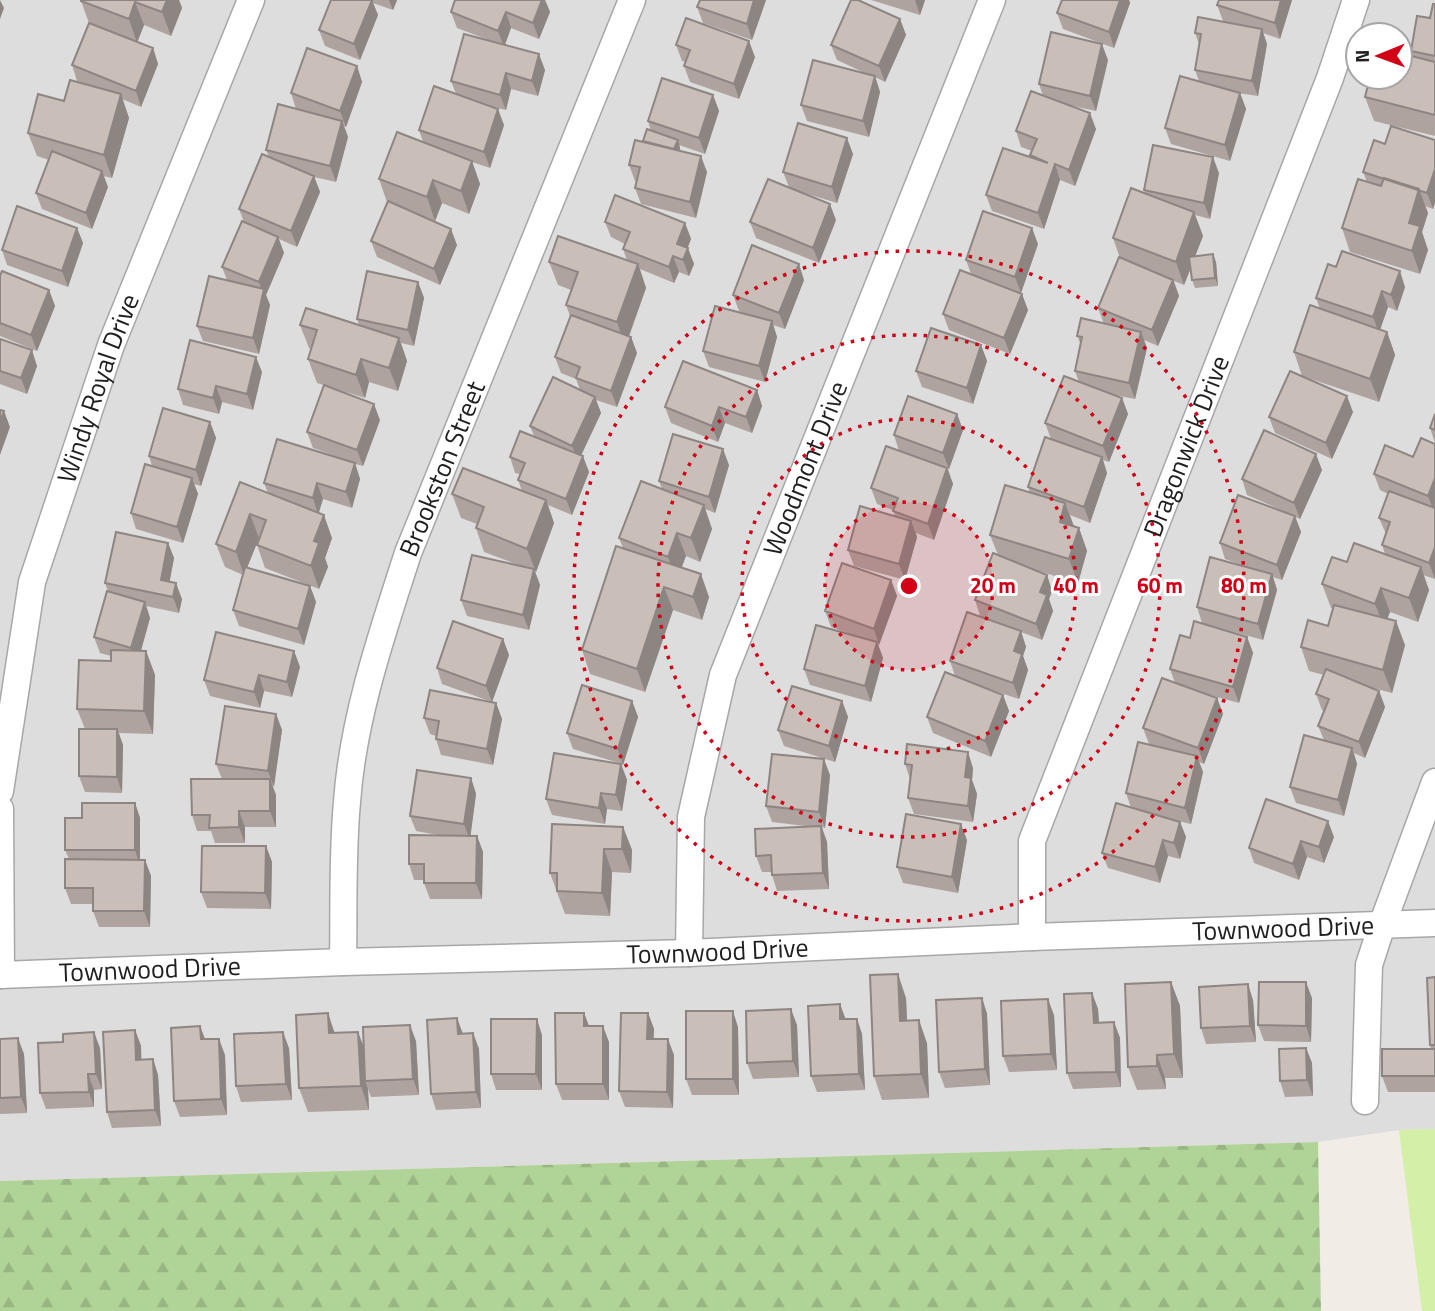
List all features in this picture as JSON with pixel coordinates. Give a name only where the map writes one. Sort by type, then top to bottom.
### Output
[{"type":"street","name":"Windy Royal Drive","points":[[0,791],[32,582],[111,345],[251,0]]},
{"type":"street","name":"Brookston Street","points":[[343,962],[347,801],[358,726],[378,646],[413,540],[632,0]]},
{"type":"street","name":"Woodmont Drive","points":[[689,953],[691,817],[723,675],[992,0]]},
{"type":"street","name":"Dragonwick Drive","points":[[1031,937],[1032,841],[1330,78],[1356,0]]},
{"type":"street","points":[[1365,1101],[1369,965],[1435,782]]},
{"type":"street","points":[[0,809],[1,975]]},
{"type":"street","name":"Townwood Drive","points":[[1,975],[689,953],[1031,937],[1435,923]]},
{"type":"shaded area","points":[[0,0],[1435,0],[1435,1129],[1399,1130],[1318,1142],[0,1181]]},
{"type":"green space","points":[[1435,1129],[1435,1311],[1422,1311],[1399,1130]]},
{"type":"green space","points":[[1318,1142],[1321,1311],[0,1311],[0,1181]]},
{"type":"building","points":[[81,0],[167,0],[162,12],[135,2],[129,19]]},
{"type":"building","points":[[331,0],[372,0],[354,44],[319,30]]},
{"type":"building","points":[[455,0],[542,0],[533,23],[506,12],[498,31],[451,12]]},
{"type":"building","points":[[700,0],[754,0],[747,24],[697,7]]},
{"type":"building","points":[[851,0],[858,0],[900,19],[879,66],[831,45]]},
{"type":"building","points":[[1062,0],[1120,0],[1109,32],[1057,13]]},
{"type":"building","points":[[1219,0],[1281,0],[1275,23],[1217,5]]},
{"type":"building","points":[[1435,4],[1435,56],[1414,52],[1417,16],[1430,18]]},
{"type":"building","points":[[1198,17],[1262,29],[1252,81],[1195,70],[1201,34],[1195,33]]},
{"type":"building","points":[[686,18],[749,41],[734,84],[684,66],[690,50],[676,45]]},
{"type":"building","points":[[89,23],[153,48],[136,91],[72,65]]},
{"type":"building","points":[[1051,32],[1102,44],[1090,96],[1039,84]]},
{"type":"building","points":[[464,34],[539,54],[532,81],[506,73],[500,95],[451,81]]},
{"type":"building","points":[[307,48],[357,66],[340,111],[291,93]]},
{"type":"building","points":[[1414,57],[1435,62],[1435,115],[1365,97],[1366,91],[1414,91]]},
{"type":"building","points":[[813,60],[875,76],[863,121],[801,105]]},
{"type":"building","points":[[1180,76],[1240,93],[1225,145],[1165,128]]},
{"type":"building","points":[[662,78],[713,95],[699,138],[648,121]]},
{"type":"building","points":[[70,80],[121,94],[104,155],[28,133],[38,94],[64,101]]},
{"type":"building","points":[[434,86],[498,109],[484,152],[419,130]]},
{"type":"building","points":[[1031,91],[1090,113],[1069,170],[1055,164],[1038,213],[986,195],[1003,148],[1048,163],[1030,155],[1037,139],[1016,131]]},
{"type":"building","points":[[278,104],[342,121],[330,166],[266,150]]},
{"type":"building","points":[[798,123],[847,138],[832,187],[783,172]]},
{"type":"building","points":[[1391,126],[1435,140],[1435,169],[1427,193],[1363,172],[1374,140],[1385,144]]},
{"type":"building","points":[[647,129],[678,140],[674,149],[643,141]]},
{"type":"building","points":[[397,132],[472,161],[461,191],[433,180],[427,197],[379,179]]},
{"type":"building","points":[[635,140],[701,156],[690,202],[635,188],[640,167],[629,165]]},
{"type":"building","points":[[1153,145],[1213,157],[1204,203],[1144,190]]},
{"type":"building","points":[[52,151],[102,171],[86,213],[36,193]]},
{"type":"building","points":[[262,154],[314,176],[291,231],[239,209]]},
{"type":"building","points":[[1384,178],[1419,189],[1409,223],[1420,226],[1412,251],[1342,228],[1358,179],[1381,186]]},
{"type":"building","points":[[768,179],[830,204],[813,248],[750,222]]},
{"type":"building","points":[[1131,188],[1194,212],[1176,262],[1113,238]]},
{"type":"building","points":[[615,195],[685,223],[677,244],[688,248],[683,260],[673,256],[669,267],[623,249],[630,232],[605,222]]},
{"type":"building","points":[[388,201],[451,229],[434,269],[371,241]]},
{"type":"building","points":[[17,206],[77,228],[62,271],[2,250]]},
{"type":"building","points":[[983,211],[1032,228],[1015,277],[966,260]]},
{"type":"building","points":[[242,221],[278,237],[259,282],[222,267]]},
{"type":"building","points":[[558,236],[638,264],[617,322],[566,305],[578,272],[549,262]]},
{"type":"building","points":[[752,245],[799,264],[779,313],[733,295]]},
{"type":"building","points":[[1342,251],[1400,271],[1391,295],[1382,291],[1373,317],[1316,298],[1328,264],[1336,267]]},
{"type":"building","points":[[1213,254],[1215,278],[1192,280],[1189,257]]},
{"type":"building","points":[[1119,257],[1173,280],[1152,330],[1098,308]]},
{"type":"building","points":[[960,270],[1022,294],[1004,338],[943,314]]},
{"type":"building","points":[[2,271],[49,290],[31,335],[0,323]]},
{"type":"building","points":[[367,271],[418,282],[408,330],[357,319]]},
{"type":"building","points":[[209,276],[264,289],[253,338],[197,326]]},
{"type":"building","points":[[1310,305],[1387,332],[1370,379],[1294,352]]},
{"type":"building","points":[[715,306],[772,321],[759,366],[703,351]]},
{"type":"building","points":[[306,308],[399,338],[389,368],[361,359],[356,375],[308,359],[317,330],[300,325]]},
{"type":"building","points":[[571,315],[631,337],[611,391],[576,378],[580,367],[555,357]]},
{"type":"building","points":[[1081,318],[1141,332],[1129,383],[1075,371],[1082,337],[1077,336]]},
{"type":"building","points":[[931,328],[981,345],[967,388],[916,371]]},
{"type":"building","points":[[0,339],[32,350],[21,378],[0,371]]},
{"type":"building","points":[[190,340],[256,357],[247,394],[216,386],[213,398],[178,389]]},
{"type":"building","points":[[683,361],[757,390],[746,417],[719,407],[712,426],[665,407]]},
{"type":"building","points":[[1290,371],[1347,396],[1326,443],[1269,417]]},
{"type":"building","points":[[1064,376],[1122,398],[1103,446],[1045,423]]},
{"type":"building","points":[[553,377],[595,397],[572,446],[530,426]]},
{"type":"building","points":[[324,385],[374,404],[357,450],[307,432]]},
{"type":"building","points":[[908,396],[957,414],[943,453],[894,435]]},
{"type":"building","points":[[163,408],[210,422],[196,470],[149,456]]},
{"type":"building","points":[[1435,414],[1435,430],[1430,428]]},
{"type":"building","points":[[1264,430],[1316,454],[1294,503],[1242,479]]},
{"type":"building","points":[[520,431],[583,456],[566,499],[518,480],[525,463],[510,457]]},
{"type":"building","points":[[673,434],[723,449],[709,497],[659,481]]},
{"type":"building","points":[[1045,437],[1102,457],[1084,507],[1028,487]]},
{"type":"building","points":[[1421,438],[1435,444],[1435,478],[1428,496],[1374,474],[1385,445],[1413,457]]},
{"type":"building","points":[[277,439],[355,463],[346,492],[317,483],[313,498],[264,483]]},
{"type":"building","points":[[886,446],[947,468],[928,524],[893,511],[898,498],[871,488]]},
{"type":"building","points":[[145,464],[192,478],[177,527],[131,513]]},
{"type":"building","points":[[463,468],[546,500],[527,549],[476,528],[484,507],[452,494]]},
{"type":"building","points":[[641,481],[704,505],[691,538],[677,533],[668,557],[619,538]]},
{"type":"building","points":[[240,482],[324,515],[314,541],[319,543],[311,566],[257,545],[266,520],[250,514],[236,552],[216,544]]},
{"type":"building","points":[[1005,485],[1065,503],[1060,522],[1079,528],[1069,559],[990,535]]},
{"type":"building","points":[[1389,491],[1435,508],[1435,547],[1429,563],[1382,545],[1390,522],[1379,518]]},
{"type":"building","points":[[1238,495],[1295,516],[1277,565],[1220,543]]},
{"type":"building","points":[[860,506],[911,521],[899,564],[848,550]]},
{"type":"building","points":[[116,532],[168,543],[161,580],[176,583],[173,597],[105,583]]},
{"type":"building","points":[[1354,543],[1421,567],[1409,598],[1381,588],[1375,604],[1322,584],[1332,557],[1347,562]]},
{"type":"building","points":[[616,546],[701,574],[693,597],[664,587],[637,669],[582,650]]},
{"type":"building","points":[[993,553],[1047,575],[1040,592],[1047,595],[1036,624],[975,600]]},
{"type":"building","points":[[472,555],[534,569],[523,615],[461,600]]},
{"type":"building","points":[[1210,557],[1272,574],[1258,624],[1197,607]]},
{"type":"building","points":[[842,563],[891,580],[874,629],[825,611]]},
{"type":"building","points":[[245,567],[310,586],[298,629],[233,610]]},
{"type":"building","points":[[107,591],[145,602],[131,648],[94,637]]},
{"type":"building","points":[[1334,605],[1396,621],[1383,670],[1301,647],[1308,620],[1328,626]]},
{"type":"building","points":[[967,612],[1021,631],[1014,651],[1022,654],[1013,683],[950,661]]},
{"type":"building","points":[[453,621],[503,639],[486,686],[437,668]]},
{"type":"building","points":[[1194,621],[1247,637],[1233,687],[1170,669],[1180,635],[1190,638]]},
{"type":"building","points":[[816,625],[877,642],[865,686],[804,669]]},
{"type":"building","points":[[216,632],[294,651],[287,682],[259,675],[254,692],[204,680]]},
{"type":"building","points":[[111,650],[146,651],[144,711],[77,709],[79,660],[111,661]]},
{"type":"building","points":[[1326,669],[1379,691],[1359,742],[1318,726],[1329,699],[1316,694]]},
{"type":"building","points":[[945,672],[1003,695],[985,741],[927,717]]},
{"type":"building","points":[[1162,678],[1217,698],[1198,748],[1143,728]]},
{"type":"building","points":[[582,685],[632,701],[618,749],[567,733]]},
{"type":"building","points":[[792,686],[842,701],[829,746],[778,730]]},
{"type":"building","points":[[430,690],[496,703],[487,749],[436,739],[439,721],[424,718]]},
{"type":"building","points":[[225,706],[276,714],[268,771],[216,764]]},
{"type":"building","points":[[79,729],[117,729],[117,777],[79,776]]},
{"type":"building","points":[[1304,735],[1352,748],[1338,800],[1290,787]]},
{"type":"building","points":[[1138,742],[1197,756],[1185,808],[1126,793]]},
{"type":"building","points":[[907,744],[968,752],[965,777],[971,778],[968,806],[908,798],[912,765],[905,764]]},
{"type":"building","points":[[554,753],[621,764],[616,795],[601,793],[599,808],[546,799]]},
{"type":"building","points":[[772,754],[824,759],[819,812],[766,806]]},
{"type":"building","points":[[417,770],[471,778],[464,824],[410,816]]},
{"type":"building","points":[[191,779],[270,779],[270,811],[239,811],[239,827],[209,828],[210,815],[192,815]]},
{"type":"building","points":[[1266,799],[1328,821],[1319,847],[1301,841],[1293,864],[1249,848]]},
{"type":"building","points":[[82,803],[135,803],[135,850],[65,850],[65,818],[82,818]]},
{"type":"building","points":[[1116,803],[1180,822],[1174,843],[1163,840],[1155,867],[1102,853]]},
{"type":"building","points":[[906,814],[961,824],[952,877],[897,867]]},
{"type":"building","points":[[552,824],[623,827],[622,849],[604,849],[602,893],[557,891],[557,873],[550,873]]},
{"type":"building","points":[[821,826],[823,873],[772,875],[771,855],[756,856],[755,829]]},
{"type":"building","points":[[409,835],[477,836],[476,883],[424,883],[424,864],[409,864]]},
{"type":"building","points":[[202,846],[266,846],[265,893],[201,892]]},
{"type":"building","points":[[65,859],[145,860],[144,911],[93,911],[93,888],[65,888]]},
{"type":"building","points":[[898,974],[900,1021],[919,1020],[921,1074],[874,1076],[870,975]]},
{"type":"building","points":[[1435,977],[1435,1045],[1430,1045],[1427,978]]},
{"type":"building","points":[[1171,982],[1174,1054],[1157,1055],[1157,1066],[1128,1067],[1125,984]]},
{"type":"building","points":[[1259,982],[1306,982],[1306,1026],[1258,1025]]},
{"type":"building","points":[[1248,984],[1250,1026],[1201,1028],[1199,987]]},
{"type":"building","points":[[1092,993],[1094,1023],[1114,1022],[1116,1072],[1067,1073],[1064,994]]},
{"type":"building","points":[[982,998],[985,1069],[939,1072],[936,1000]]},
{"type":"building","points":[[1048,999],[1051,1054],[1003,1056],[1001,1001]]},
{"type":"building","points":[[840,1004],[840,1019],[857,1019],[859,1074],[811,1076],[808,1006]]},
{"type":"building","points":[[791,1009],[793,1061],[747,1063],[746,1011]]},
{"type":"building","points":[[686,1011],[733,1011],[733,1079],[686,1079]]},
{"type":"building","points":[[328,1013],[329,1033],[358,1032],[361,1086],[299,1088],[296,1015]]},
{"type":"building","points":[[555,1013],[584,1013],[584,1026],[603,1026],[603,1084],[556,1084]]},
{"type":"building","points":[[621,1013],[648,1013],[647,1039],[668,1039],[667,1092],[619,1091]]},
{"type":"building","points":[[457,1018],[458,1034],[473,1033],[476,1092],[431,1094],[427,1020]]},
{"type":"building","points":[[491,1019],[537,1019],[536,1074],[491,1074]]},
{"type":"building","points":[[410,1025],[413,1079],[365,1081],[363,1027]]},
{"type":"building","points":[[200,1026],[201,1039],[219,1039],[221,1099],[174,1101],[171,1028]]},
{"type":"building","points":[[135,1030],[136,1060],[153,1059],[155,1110],[107,1112],[103,1032]]},
{"type":"building","points":[[94,1032],[96,1074],[88,1074],[89,1092],[40,1093],[38,1043],[63,1042],[63,1034]]},
{"type":"building","points":[[283,1032],[286,1084],[236,1086],[234,1034]]},
{"type":"building","points":[[18,1038],[21,1097],[0,1098],[0,1039]]},
{"type":"building","points":[[1306,1048],[1307,1080],[1280,1081],[1279,1049]]},
{"type":"building","points":[[1382,1049],[1435,1049],[1435,1076],[1382,1076]]}]
